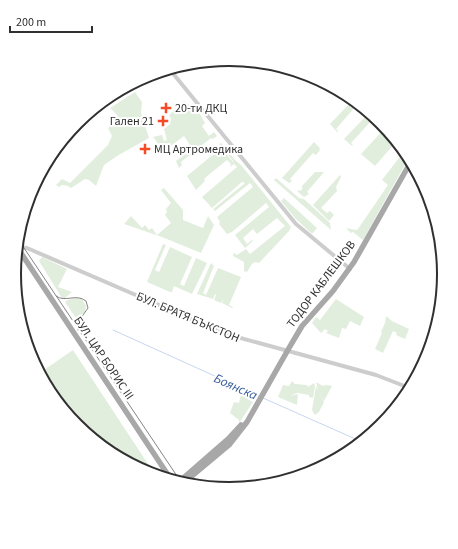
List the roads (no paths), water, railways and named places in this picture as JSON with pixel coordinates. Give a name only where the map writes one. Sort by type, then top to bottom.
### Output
[{"type":"main road","name":"ТОДОР КАБЛЕШКОВ","points":[[188,479],[229,445],[241,430],[308,318],[333,291],[350,269],[408,168]]},
{"type":"main road","name":"БУЛ. ЦАР БОРИС III","points":[[22,254],[166,472]]},
{"type":"main road","name":"ТОДОР КАБЛЕШКОВ","points":[[184,478],[250,416]]},
{"type":"street","points":[[174,74],[296,224],[350,269]]},
{"type":"street","name":"БУЛ. БРАТЯ БЪКСТОН","points":[[23,247],[226,334],[376,375],[405,386]]},
{"type":"waterway","name":"Боянска","points":[[113,330],[259,396]]},
{"type":"waterway","name":"Боянска","points":[[263,398],[357,439]]},
{"type":"tram line","points":[[23,247],[177,476]]},
{"type":"tram line","points":[[56,296],[63,299],[78,298],[86,301],[88,308],[78,322],[78,330]]},
{"type":"place","name":"20-ти ДКЦ","points":[[166,108]]},
{"type":"place","name":"Гален 21","points":[[163,121]]},
{"type":"place","name":"МЦ Артромедика","points":[[145,149]]}]
